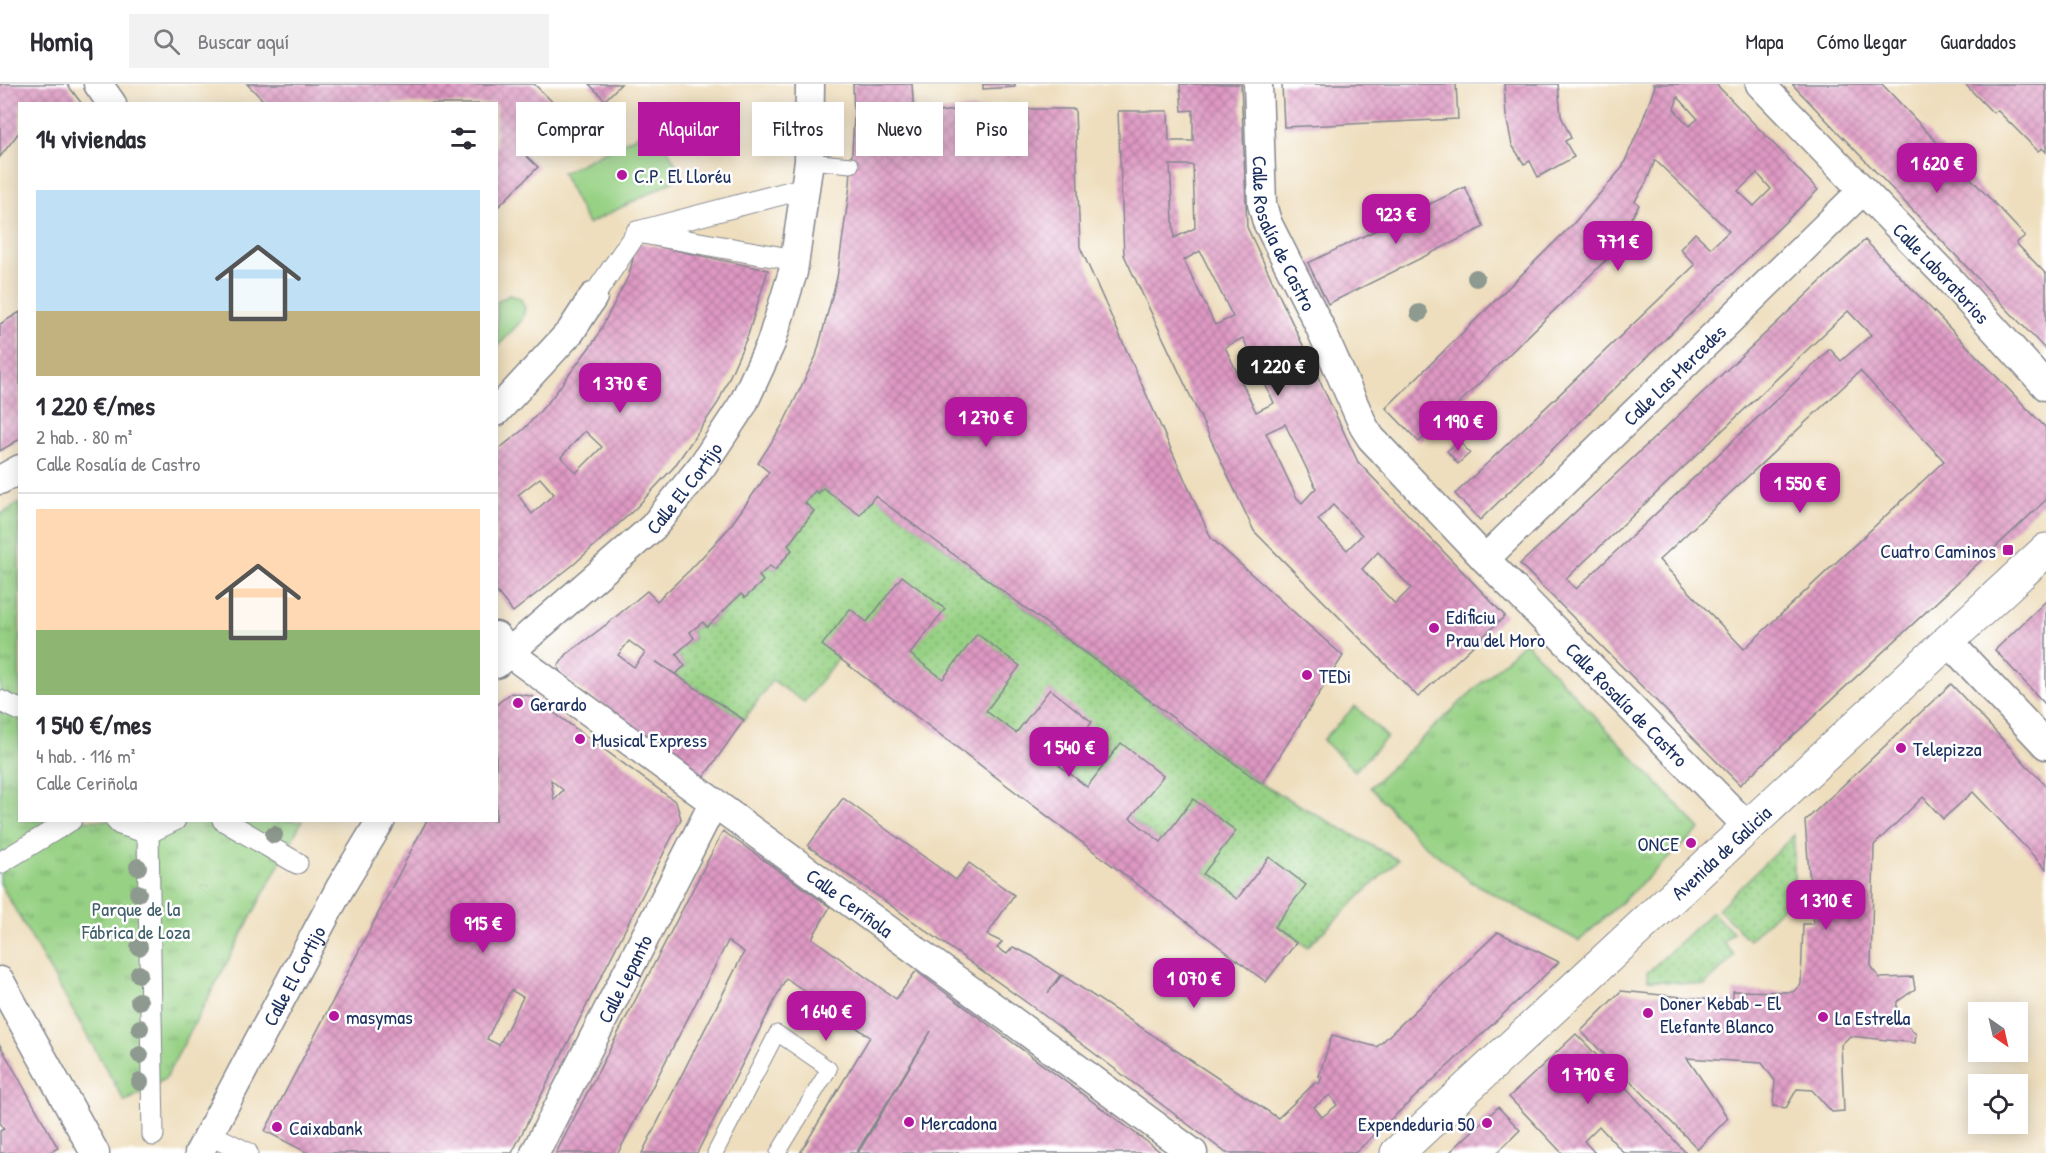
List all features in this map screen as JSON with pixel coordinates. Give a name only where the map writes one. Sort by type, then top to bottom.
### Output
[{"type":"street","points":[[98,84],[111,102]]},
{"type":"street","name":"Calle El Cortijo","points":[[500,651],[564,606],[653,526],[702,466],[743,404],[771,343],[795,260],[807,174],[810,84]]},
{"type":"street","name":"Calle Rosalía de Castro","points":[[1258,84],[1262,204],[1267,222],[1319,325],[1371,438],[1485,559],[1748,827]]},
{"type":"street","name":"Calle Laboratorios","points":[[1760,84],[1948,278],[2046,386]]},
{"type":"street","points":[[498,410],[571,331],[637,232],[807,174]]},
{"type":"street","name":"Calle Las Mercedes","points":[[1485,559],[1862,191]]},
{"type":"street","points":[[637,232],[795,260]]},
{"type":"street","points":[[0,480],[18,470]]},
{"type":"street","name":"Avenida de Galicia","points":[[1397,1153],[2046,550]]},
{"type":"street","points":[[1948,641],[2046,745]]},
{"type":"street","name":"Calle Ceriñola","points":[[500,651],[714,802],[1193,1153]]},
{"type":"street","points":[[0,701],[18,709]]},
{"type":"street","name":"Calle Lepanto","points":[[535,1153],[714,802]]},
{"type":"street","points":[[0,862],[68,822]]},
{"type":"street","points":[[118,822],[148,832],[170,822]]},
{"type":"street","points":[[226,822],[297,863]]},
{"type":"street","name":"Calle El Cortijo","points":[[247,1153],[204,1143],[340,888],[380,822]]},
{"type":"street","points":[[148,832],[153,1135]]},
{"type":"street","points":[[0,981],[95,1153]]},
{"type":"lane","points":[[807,174],[851,165]]},
{"type":"lane","points":[[715,1153],[777,1033],[829,1069],[778,1153]]},
{"type":"green space","name":"C.P. El Lloréu","points":[[638,135],[638,156],[671,156],[682,177],[588,224],[562,173],[596,156],[626,156],[626,141]]},
{"type":"green space","points":[[509,295],[520,298],[525,308],[522,320],[498,346],[498,301]]},
{"type":"green space","points":[[823,488],[860,515],[875,496],[1261,784],[1398,860],[1307,947],[864,624],[804,702],[772,680],[744,720],[675,674],[685,666],[676,654],[694,638],[690,632],[703,622],[707,627],[741,594],[745,598],[763,581],[759,576],[770,566],[775,570],[792,550],[788,545],[814,511],[805,503],[815,491],[819,493]]},
{"type":"green space","name":"Parque de la Fábrica de Loza","points":[[18,504],[18,822],[301,822],[165,1079],[125,1102],[0,883],[0,515]]},
{"type":"green space","points":[[1525,642],[1700,829],[1579,941],[1470,881],[1421,842],[1370,787]]},
{"type":"green space","points":[[1355,706],[1387,737],[1355,771],[1323,740]]},
{"type":"green space","points":[[1794,835],[1794,896],[1749,940],[1718,909]]},
{"type":"green space","points":[[1712,912],[1733,933],[1723,943],[1735,955],[1705,985],[1648,980],[1647,973]]},
{"type":"building","points":[[0,84],[67,84],[80,102],[18,102],[18,134],[0,157]]},
{"type":"building","points":[[247,84],[534,84],[553,102],[516,102],[516,156],[526,156],[538,167],[498,207],[498,102],[265,102]]},
{"type":"building","points":[[589,84],[621,84],[605,100]]},
{"type":"building","points":[[853,84],[912,84],[913,102],[856,102],[856,156],[943,156],[943,112],[955,110],[955,156],[1028,156],[1028,109],[1075,109],[1080,247],[1211,538],[1343,656],[1262,784],[875,496],[860,515],[823,488],[818,493],[815,491],[805,503],[814,511],[788,545],[792,550],[775,570],[770,566],[759,576],[763,581],[745,598],[741,594],[707,627],[703,622],[690,632],[694,638],[676,654],[685,666],[675,674],[655,661],[744,720],[703,778],[562,675],[558,666],[567,654],[647,591],[657,601],[690,570],[728,529],[769,472],[758,463],[782,426],[816,356],[837,278],[850,185],[854,118]],"holes":[[[629,641],[645,653],[634,667],[618,655]]]},
{"type":"building","points":[[983,84],[1015,84],[1015,87],[983,89]]},
{"type":"building","points":[[1180,84],[1241,84],[1247,227],[1358,462],[1505,616],[1418,697],[1254,531],[1124,255],[1118,111],[1168,111],[1169,141],[1193,141],[1193,110],[1182,111]],"holes":[[[1170,165],[1193,165],[1195,228],[1174,238]],[[1200,251],[1233,317],[1215,325],[1184,260]],[[1243,338],[1274,403],[1256,412],[1225,347]],[[1285,424],[1316,488],[1302,503],[1297,498],[1266,433]],[[1333,505],[1362,535],[1347,550],[1318,520]],[[1378,552],[1411,588],[1395,604],[1362,569]]]},
{"type":"building","points":[[1282,84],[1456,84],[1458,119],[1284,127]]},
{"type":"building","points":[[1504,84],[1558,84],[1561,116],[1571,138],[1565,141],[1574,157],[1538,177],[1530,161],[1524,164],[1512,145],[1506,116]]},
{"type":"building","points":[[1653,84],[1716,84],[1818,190],[1480,520],[1455,494],[1695,265],[1680,249],[1695,233],[1711,248],[1729,231],[1655,160],[1646,183],[1635,201],[1639,205],[1607,259],[1419,442],[1386,408],[1574,223],[1622,168],[1655,86]],"holes":[[[1678,97],[1698,119],[1689,126],[1674,109]],[[1757,173],[1771,189],[1754,206],[1738,191]]]},
{"type":"building","points":[[1792,84],[1882,84],[2025,236],[2016,243],[2046,274],[2046,350]]},
{"type":"building","points":[[1965,84],[2046,84],[2046,152],[2042,148],[2038,151],[1998,111],[1992,112]]},
{"type":"building","points":[[1465,187],[1484,227],[1328,304],[1308,263]]},
{"type":"building","points":[[1865,240],[2046,428],[2046,500],[1740,785],[1520,564]],"holes":[[[1848,311],[1871,335],[1841,361],[1830,349],[1576,589],[1566,579]],[[1860,371],[1944,461],[1744,649],[1659,560]]]},
{"type":"building","points":[[637,242],[768,270],[748,335],[718,403],[674,467],[634,510],[573,565],[513,612],[498,593],[498,449],[524,429],[550,400],[595,340],[629,275]],"holes":[[[585,431],[602,447],[576,473],[561,457]],[[540,478],[554,494],[532,514],[518,495]]]},
{"type":"building","points":[[18,313],[18,440],[0,451],[0,324]]},
{"type":"building","points":[[1459,441],[1470,453],[1458,464],[1447,451]]},
{"type":"building","points":[[902,576],[945,609],[910,654],[943,679],[977,634],[1020,666],[986,711],[1016,733],[1050,689],[1092,722],[1059,765],[1087,787],[1121,743],[1163,776],[1130,818],[1161,842],[1193,799],[1236,831],[1203,874],[1237,899],[1269,857],[1306,885],[1274,927],[1296,943],[1266,982],[822,645],[850,609],[867,622]]},
{"type":"building","points":[[2046,601],[2046,705],[1995,650]]},
{"type":"building","points":[[1951,684],[2046,786],[2046,869],[1973,792],[1943,819],[1923,797],[1874,845],[1871,966],[1880,978],[1913,977],[1915,989],[1897,1002],[1896,1015],[1916,1034],[1915,1043],[1850,1036],[1841,1045],[1844,1111],[1832,1112],[1812,1090],[1797,1089],[1786,1108],[1773,1106],[1775,1081],[1762,1063],[1687,1058],[1728,1118],[1698,1149],[1581,1031],[1621,991],[1733,1002],[1733,991],[1793,992],[1801,984],[1803,924],[1813,924],[1805,821]]},
{"type":"building","points":[[511,693],[531,696],[676,802],[681,819],[512,1153],[308,1153],[265,1131],[426,822],[498,822],[498,703]],"holes":[[[551,780],[563,790],[554,800]],[[511,990],[523,997],[499,1045],[487,1039]]]},
{"type":"building","points":[[843,798],[956,880],[969,863],[1014,895],[987,935],[1002,942],[997,948],[1007,954],[1013,947],[1032,956],[1060,975],[1048,993],[1062,975],[1278,1118],[1316,1082],[1319,1084],[1322,1077],[1319,1076],[1332,1035],[1377,1047],[1498,932],[1559,962],[1355,1153],[1226,1153],[1037,1010],[808,846]],"holes":[[[1330,1095],[1337,1105],[1322,1117],[1314,1107]]]},
{"type":"building","points":[[723,831],[830,907],[812,938],[896,999],[916,971],[1162,1153],[858,1153],[931,1031],[856,1153],[800,1153],[870,1037],[786,978],[697,1153],[642,1153],[744,952],[728,941],[618,1153],[556,1153]]},
{"type":"building","points":[[1576,1034],[1686,1153],[1624,1153],[1599,1126],[1584,1141],[1595,1153],[1562,1153],[1509,1097]]},
{"type":"building","points":[[0,1045],[58,1148],[49,1153],[0,1153],[0,1131],[4,1129],[0,1123]]},
{"type":"building","points":[[1498,1107],[1520,1130],[1497,1153],[1449,1153]]},
{"type":"place","name":"C.P. El Lloréu","points":[[622,175]]},
{"type":"place","name":"Cuatro Caminos","points":[[2008,550]]},
{"type":"place","name":"Edificiu Prau del Moro","points":[[1434,628]]},
{"type":"place","name":"TEDi","points":[[1307,675]]},
{"type":"place","name":"Gerardo","points":[[518,703]]},
{"type":"place","name":"Musical Express","points":[[580,739]]},
{"type":"place","name":"Telepizza","points":[[1901,748]]},
{"type":"place","name":"ONCE","points":[[1691,843]]},
{"type":"place","name":"Doner Kebab - El Elefante Blanco","points":[[1648,1013]]},
{"type":"place","name":"masymas","points":[[334,1016]]},
{"type":"place","name":"La Estrella","points":[[1823,1017]]},
{"type":"place","name":"Mercadona","points":[[909,1122]]},
{"type":"place","name":"Expendeduria 50","points":[[1487,1123]]},
{"type":"place","name":"Caixabank","points":[[277,1127]]}]
